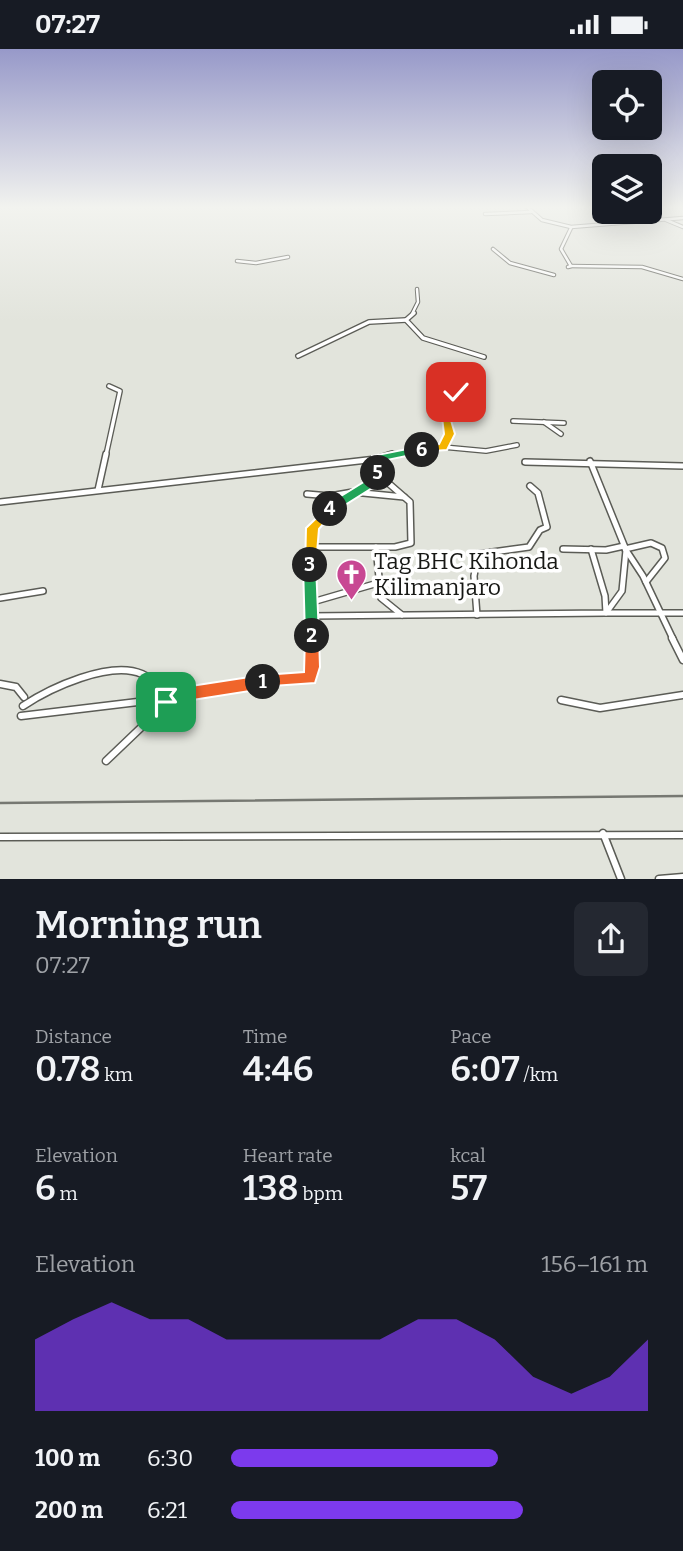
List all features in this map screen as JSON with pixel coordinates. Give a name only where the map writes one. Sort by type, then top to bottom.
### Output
[{"type":"street","points":[[562,245],[561,249],[571,266],[569,267],[642,267],[683,279]]},
{"type":"street","points":[[493,249],[510,263],[554,275]]},
{"type":"street","points":[[237,261],[256,263],[288,257]]},
{"type":"street","points":[[298,356],[369,322],[406,320],[414,315],[417,289]]},
{"type":"street","points":[[406,320],[424,338],[484,357]]},
{"type":"street","points":[[443,447],[449,434],[444,415],[451,404],[450,398],[467,384]]},
{"type":"street","points":[[98,490],[120,391],[109,386]]},
{"type":"street","points":[[513,421],[552,420],[564,423]]},
{"type":"street","points":[[543,421],[561,434]]},
{"type":"street","points":[[0,502],[376,459],[397,453],[443,447],[486,451],[517,445]]},
{"type":"street","points":[[311,547],[376,547],[411,543],[410,502],[379,475],[376,459]]},
{"type":"street","points":[[590,461],[625,548],[682,655]]},
{"type":"street","points":[[525,462],[590,461],[683,466]]},
{"type":"street","points":[[21,716],[172,698],[240,685],[306,680],[313,667],[309,603],[310,536],[318,520],[354,492],[369,485],[379,475]]},
{"type":"street","points":[[477,615],[474,576],[478,554],[484,550],[529,548],[536,543],[540,530],[547,527],[538,493],[530,486]]},
{"type":"street","points":[[307,494],[330,496],[354,492],[405,497]]},
{"type":"street","points":[[563,549],[606,550],[651,543],[662,548],[665,558],[646,583]]},
{"type":"street","points":[[376,547],[381,573],[378,583],[381,598],[403,615]]},
{"type":"street","points":[[606,613],[622,591],[625,548]]},
{"type":"street","points":[[592,549],[594,566],[607,597],[606,613]]},
{"type":"street","points":[[309,603],[378,583]]},
{"type":"street","points":[[0,598],[43,591]]},
{"type":"street","points":[[310,616],[683,613]]},
{"type":"street","points":[[23,706],[52,689],[82,679],[133,670],[155,680],[172,698]]},
{"type":"street","points":[[0,684],[16,687],[24,697]]},
{"type":"street","points":[[561,700],[600,708],[683,695]]},
{"type":"street","points":[[106,761],[172,698]]},
{"type":"street","points":[[603,833],[621,879]]},
{"type":"street","points":[[0,837],[603,833],[683,835]]},
{"type":"street","points":[[659,879],[683,877]]},
{"type":"railway","points":[[0,803],[683,796]]},
{"type":"place","name":"Tag BHC Kihonda Kilimanjaro","points":[[351,601]]},
{"type":"route","points":[[166,702],[178,695],[200,691],[263,682],[302,681],[309,678],[313,655],[309,591],[312,528],[332,507],[375,481],[379,475],[376,459],[397,453],[443,447],[449,434],[444,415],[451,404],[451,396],[456,392]]}]
